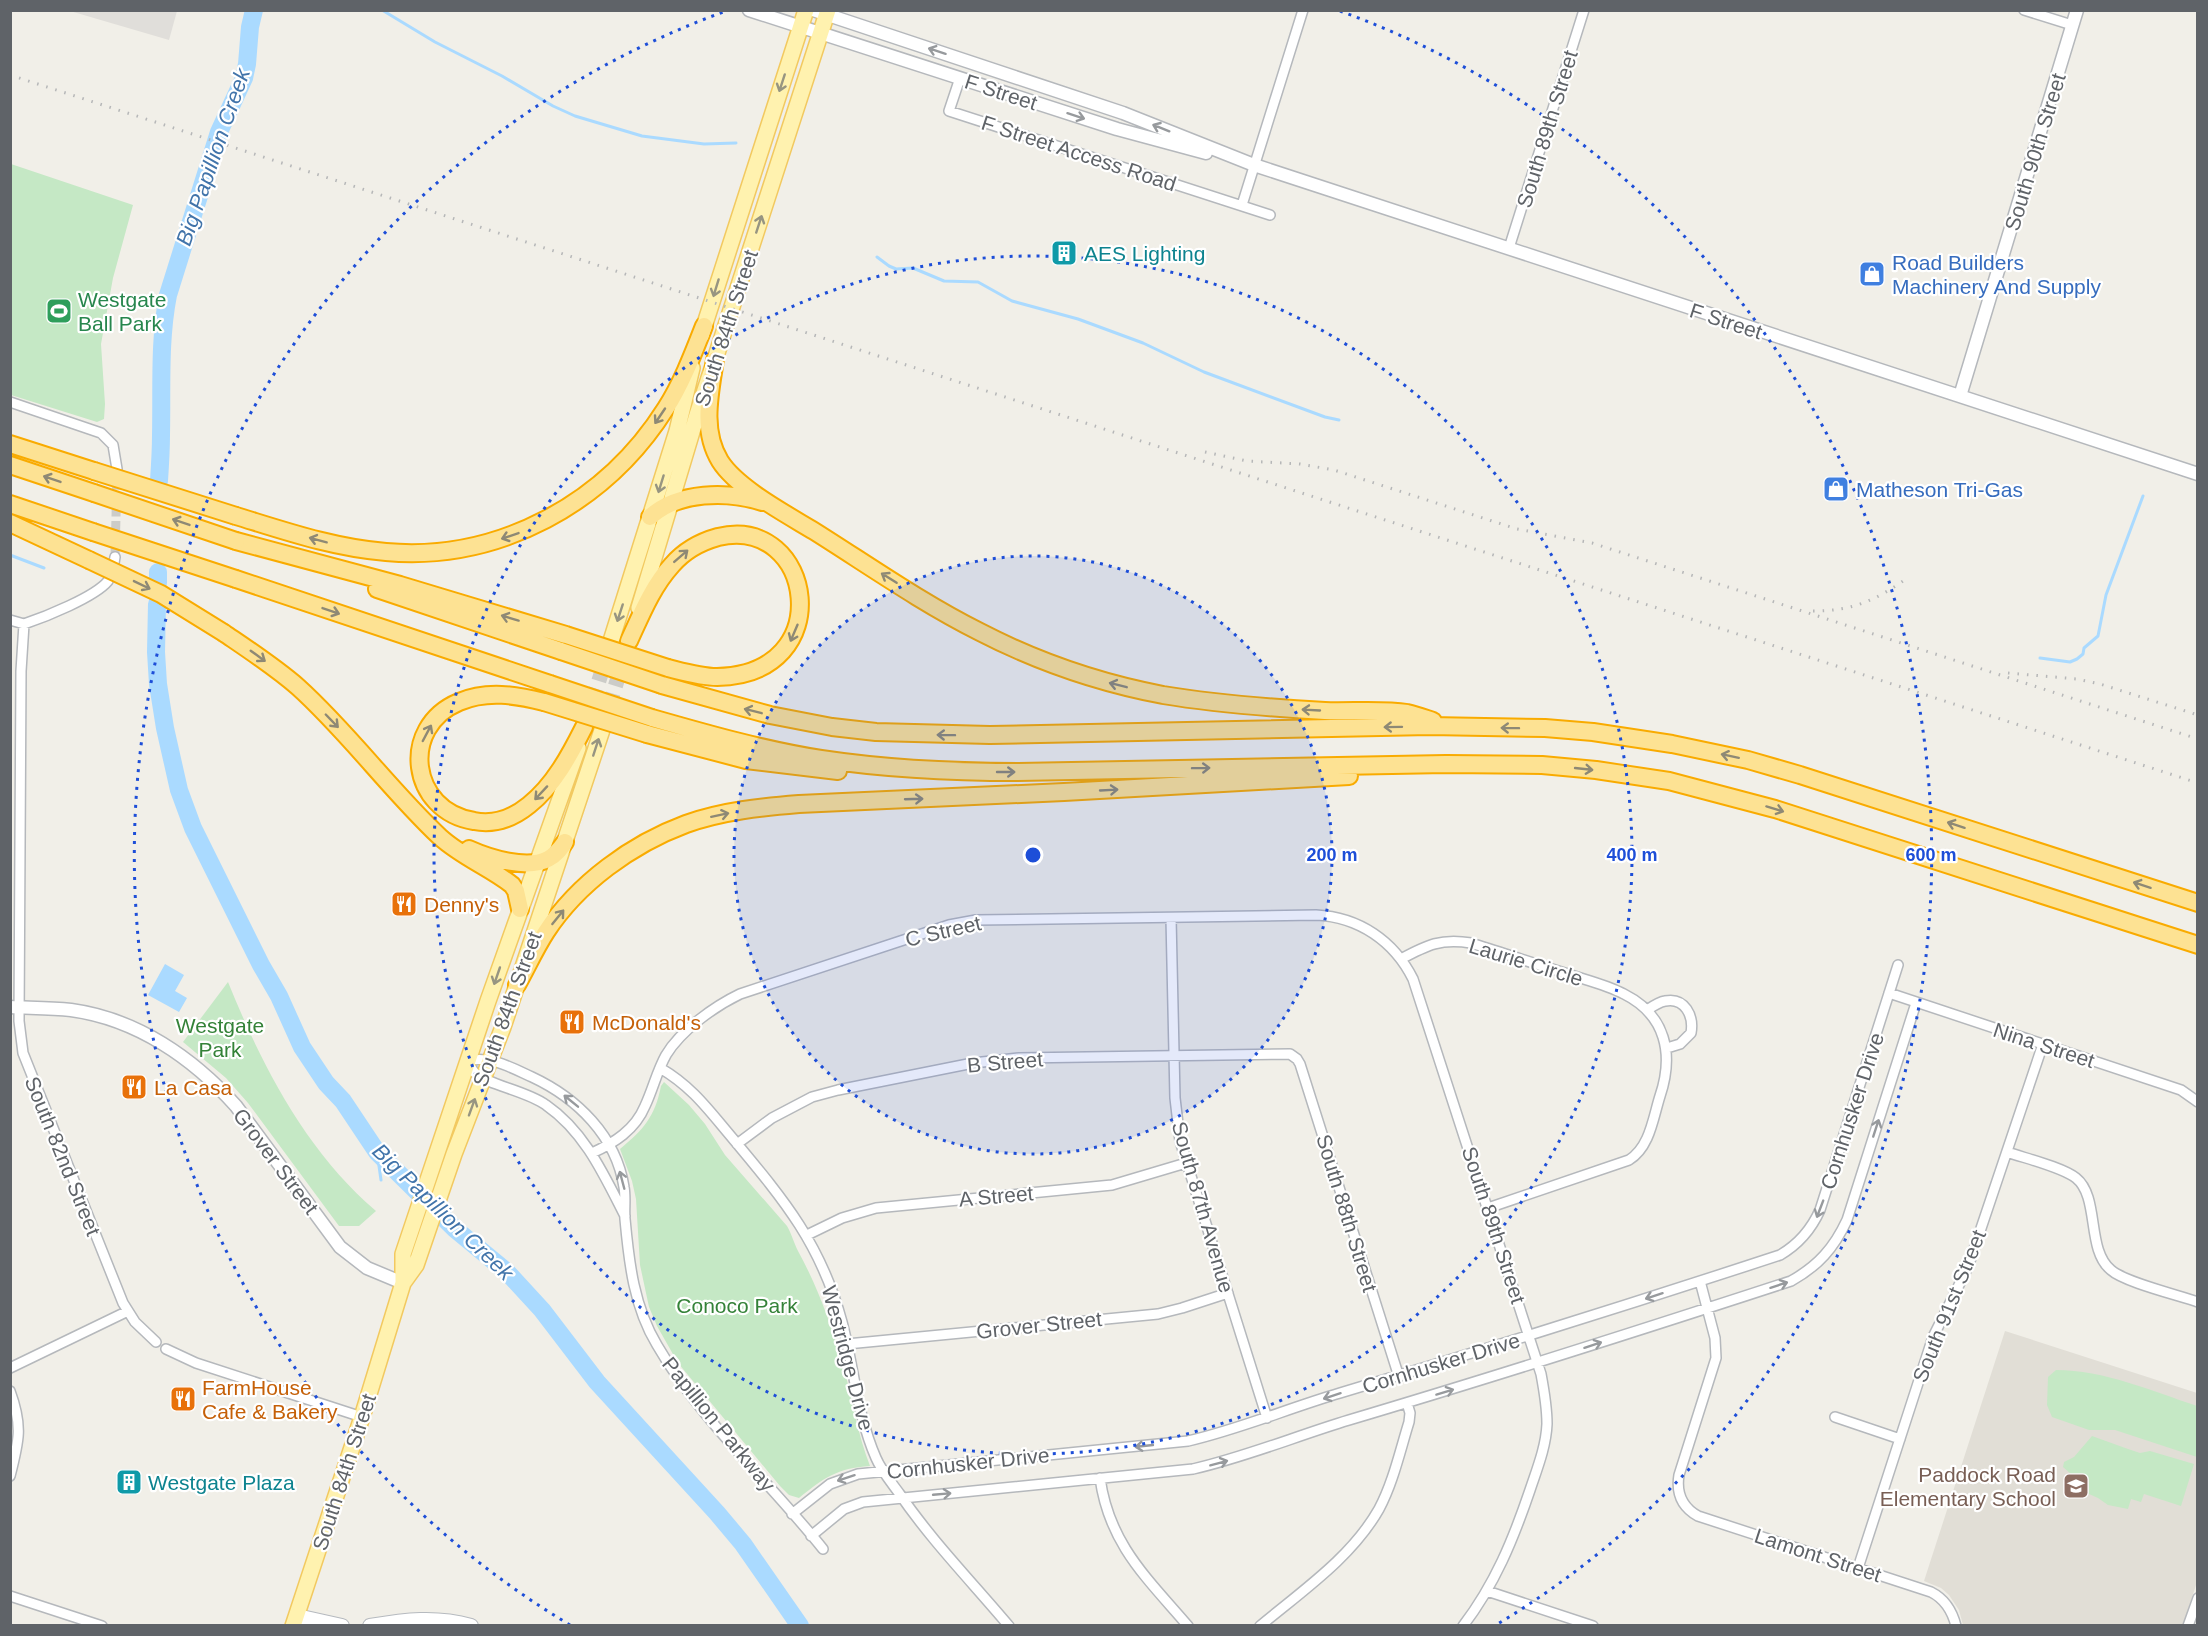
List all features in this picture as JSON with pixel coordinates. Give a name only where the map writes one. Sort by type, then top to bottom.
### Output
[{"type":"highway","points":[[10,444],[331,544],[386,552],[428,553],[462,549],[519,533],[554,516],[605,480],[648,433],[667,406],[687,368],[704,326]]},
{"type":"highway","points":[[715,360],[708,416],[710,437],[719,460],[741,483],[790,516],[957,620],[1026,654],[1076,673],[1132,688],[1193,700],[1281,709],[1406,713],[1451,726]]},
{"type":"highway","points":[[10,465],[236,540],[563,643],[708,676],[734,675],[761,668],[782,653],[796,631],[801,607],[801,594],[797,580],[790,565],[780,553],[756,538],[726,535],[696,545],[684,553],[662,578],[644,608],[628,644]]},
{"type":"highway","points":[[650,517],[672,502],[731,496],[760,501],[790,516]]},
{"type":"highway","points":[[10,504],[652,718],[714,736],[785,753],[850,763],[947,771]]},
{"type":"highway","points":[[10,523],[167,598],[224,633],[298,688],[378,773],[455,849],[512,885],[516,891],[520,909]]},
{"type":"highway","points":[[563,643],[662,685],[770,716],[832,727],[897,733],[1012,735],[1451,726],[1545,728],[1663,742],[1748,760],[1842,788],[2198,903]]},
{"type":"highway","points":[[585,726],[565,762],[546,787],[529,805],[506,819],[494,822],[470,821],[457,817],[435,801],[421,777],[418,761],[420,747],[425,733],[440,714],[459,702],[488,695],[505,694],[544,702],[646,734],[746,760],[807,769],[861,773],[1446,764],[1542,765],[1633,775],[1740,799],[2198,945]]},
{"type":"highway","points":[[517,985],[546,933],[578,894],[598,876],[617,861],[661,835],[687,823],[709,817],[766,807],[811,803],[1074,792],[1542,765]]},
{"type":"highway","points":[[425,821],[461,845],[484,856],[512,862],[545,861],[565,842]]},
{"type":"main road","name":"South 84th Street","points":[[611,641],[677,431],[704,326],[806,10]]},
{"type":"main road","name":"South 84th Street","points":[[628,644],[715,360],[820,33],[822,12]]},
{"type":"main road","name":"South 84th Street","points":[[295,1621],[403,1283],[403,1254],[520,909],[568,780],[585,726]]},
{"type":"main road","name":"South 84th Street","points":[[403,1283],[416,1265],[454,1154],[517,985],[602,730]]},
{"type":"main road","points":[[370,1626],[421,1618],[439,1619],[471,1626]]},
{"type":"main road","points":[[295,1621],[342,1626]]},
{"type":"street","name":"F Street","points":[[749,10],[1117,129],[1254,165],[2198,474]]},
{"type":"street","points":[[1242,205],[1303,10]]},
{"type":"street","name":"South 89th Street","points":[[1509,248],[1584,10]]},
{"type":"street","points":[[2024,10],[2072,25]]},
{"type":"street","name":"South 90th Street","points":[[1960,396],[2077,10]]},
{"type":"street","name":"F Street","points":[[822,12],[1123,113],[1254,165]]},
{"type":"street","name":"F Street Access Road","points":[[960,78],[949,111],[1270,214]]},
{"type":"street","points":[[10,402],[101,432],[113,445],[117,466]]},
{"type":"street","points":[[10,620],[24,624],[84,598],[100,589],[108,580]]},
{"type":"street","name":"South 82nd Street","points":[[24,624],[16,729],[15,1007],[20,1040],[26,1066],[123,1304],[135,1322],[156,1342]]},
{"type":"street","name":"C Street","points":[[592,1153],[624,1135],[638,1120],[667,1054],[688,1030],[710,1011],[731,998],[940,928],[976,920],[1316,915],[1353,922],[1372,931],[1401,958]]},
{"type":"street","name":"South 87th Avenue","points":[[1171,918],[1176,1120],[1186,1163],[1267,1418]]},
{"type":"street","name":"Laurie Circle","points":[[1401,958],[1426,945],[1441,941],[1455,940],[1471,943],[1616,990],[1647,1010],[1661,1030],[1667,1048],[1667,1067],[1663,1088],[1645,1143],[1637,1156],[1488,1208]]},
{"type":"street","name":"South 89th Street","points":[[1401,958],[1413,979],[1488,1208],[1537,1363],[1546,1403],[1547,1424],[1544,1445],[1515,1536],[1487,1591],[1463,1626]]},
{"type":"street","name":"Cornhusker Drive","points":[[792,1514],[823,1489],[838,1480],[858,1474],[1188,1441],[1212,1436],[1780,1255],[1795,1246],[1810,1229],[1820,1210],[1898,965]]},
{"type":"street","name":"Nina Street","points":[[1889,993],[2181,1090],[2197,1101]]},
{"type":"street","points":[[1647,1010],[1666,1000],[1675,1001],[1688,1010],[1692,1017],[1691,1033],[1680,1044],[1667,1048]]},
{"type":"street","name":"Cornhusker Drive","points":[[811,1536],[850,1506],[863,1502],[1193,1469],[1220,1463],[1791,1281],[1812,1268],[1833,1246],[1847,1220],[1916,1003]]},
{"type":"street","name":"Grover Street","points":[[15,1007],[70,1010],[104,1018],[144,1034],[189,1061],[236,1107],[340,1247],[367,1268],[403,1283]]},
{"type":"street","name":"South 91st Street","points":[[1858,1568],[1933,1337],[1968,1267],[2043,1044]]},
{"type":"street","name":"B Street","points":[[737,1144],[790,1107],[812,1097],[999,1059],[1290,1054]]},
{"type":"street","name":"South 88th Street","points":[[1290,1054],[1300,1064],[1399,1377]]},
{"type":"street","name":"Papillion Parkway","points":[[625,1216],[592,1153],[573,1128],[547,1105],[530,1095],[474,1073],[468,1061],[478,1058],[489,1060],[544,1082],[566,1096],[598,1127],[609,1145],[624,1188],[634,1288],[655,1342],[683,1384],[823,1549]]},
{"type":"street","name":"Westridge Drive","points":[[660,1068],[690,1088],[783,1199],[807,1235],[834,1297],[868,1437],[877,1461],[913,1513],[1009,1626]]},
{"type":"street","points":[[2007,1152],[2069,1173],[2079,1181],[2086,1194],[2100,1255],[2111,1270],[2127,1278],[2198,1302]]},
{"type":"street","name":"A Street","points":[[807,1235],[842,1218],[876,1208],[1112,1185],[1186,1163]]},
{"type":"street","points":[[1700,1281],[1708,1308]]},
{"type":"street","name":"Grover Street","points":[[847,1344],[1158,1314],[1228,1293]]},
{"type":"street","name":"Lamont Street","points":[[1708,1308],[1715,1338],[1716,1358],[1679,1475],[1677,1488],[1683,1503],[1698,1516],[1937,1595],[1950,1609],[1956,1626]]},
{"type":"street","points":[[10,1368],[128,1311]]},
{"type":"street","points":[[166,1349],[196,1363],[362,1417]]},
{"type":"street","points":[[10,1392],[17,1410],[19,1437],[10,1476]]},
{"type":"street","points":[[1260,1626],[1337,1560],[1372,1520],[1387,1492],[1409,1422],[1410,1413],[1407,1403]]},
{"type":"street","points":[[1835,1417],[1900,1438]]},
{"type":"street","points":[[1100,1478],[1106,1509],[1121,1543],[1142,1572],[1188,1626]]},
{"type":"street","points":[[1487,1591],[1593,1626]]},
{"type":"street","points":[[10,1596],[102,1626]]},
{"type":"street","points":[[2188,1626],[2198,1598]]},
{"type":"shaded area","points":[[177,10],[169,40],[70,11]]},
{"type":"shaded area","name":"Paddock Road Elementary School","points":[[2005,1331],[2197,1393],[2197,1582],[2183,1625],[1963,1625],[1959,1610],[1949,1595],[1941,1588],[1924,1581]]},
{"type":"green space","name":"Westgate Ball Park","points":[[11,164],[133,205],[113,278],[101,344],[105,404],[104,419],[97,422],[11,395]]},
{"type":"green space","name":"Westgate Park","points":[[228,982],[271,1076],[288,1105],[328,1162],[376,1211],[359,1226],[339,1226],[248,1103],[226,1078],[183,1042]]},
{"type":"green space","name":"Conoco Park","points":[[664,1082],[689,1105],[705,1124],[725,1155],[787,1226],[819,1295],[836,1341],[870,1466],[848,1469],[832,1475],[799,1498],[789,1495],[780,1486],[678,1363],[649,1307],[640,1265],[636,1199],[620,1149],[647,1122]]},
{"type":"green space","points":[[2056,1370],[2110,1377],[2197,1406],[2197,1457],[2115,1430],[2089,1430],[2052,1417],[2047,1405],[2048,1377]]},
{"type":"green space","points":[[2092,1436],[2140,1453],[2150,1451],[2194,1464],[2181,1506],[2144,1494],[2141,1502],[2131,1499],[2128,1509],[2108,1505],[2071,1486],[2071,1474],[2063,1467],[2064,1462],[2074,1457]]},
{"type":"water","points":[[165,964],[184,975],[175,991],[187,998],[179,1012],[148,995]]},
{"type":"waterway","name":"Big Papillion Creek","points":[[159,481],[162,347],[168,295],[219,132],[244,78],[254,10]]},
{"type":"waterway","points":[[382,10],[435,42],[575,116],[642,136],[704,144],[736,143]]},
{"type":"waterway","points":[[877,257],[896,269],[913,268],[944,281],[978,282],[1012,301],[1078,319],[1143,343],[1204,372],[1325,417],[1339,420]]},
{"type":"waterway","points":[[2040,658],[2070,662],[2083,654],[2084,648],[2098,636],[2106,595],[2143,496]]},
{"type":"waterway","points":[[10,555],[44,568]]},
{"type":"waterway","name":"Big Papillion Creek","points":[[158,572],[158,583]]},
{"type":"waterway","name":"Big Papillion Creek","points":[[157,604],[158,684],[179,790],[193,828],[261,965],[279,996],[302,1047],[326,1083],[343,1101],[377,1152],[455,1229],[507,1272],[542,1310],[597,1382],[743,1544],[800,1626]]},
{"type":"waterway","points":[[377,1152],[381,1180]]},
{"type":"tunnel","points":[[115,557],[117,476]]},
{"type":"tunnel","points":[[585,725],[607,655]]},
{"type":"tunnel","points":[[602,730],[623,661]]},
{"type":"railway","points":[[10,75],[2198,783]]},
{"type":"railway","points":[[1205,452],[1247,461],[1300,464],[1334,470],[1517,529],[1592,543],[2198,739]]},
{"type":"railway","points":[[1813,611],[1841,609],[1864,603],[1909,577]]},
{"type":"railway","points":[[2008,673],[2077,679],[2100,684],[2198,715]]},
{"type":"place","name":"AES Lighting","points":[[1064,253]]},
{"type":"place","name":"Road Builders Machinery And Supply","points":[[1872,274]]},
{"type":"place","name":"Westgate Ball Park","points":[[59,311]]},
{"type":"place","name":"Matheson Tri-Gas","points":[[1836,489]]},
{"type":"place","name":"Denny's","points":[[404,904]]},
{"type":"place","name":"McDonald's","points":[[572,1022]]},
{"type":"place","name":"La Casa","points":[[134,1087]]},
{"type":"place","name":"FarmHouse Cafe & Bakery","points":[[183,1399]]},
{"type":"place","name":"Westgate Plaza","points":[[129,1482]]},
{"type":"place","name":"Paddock Road Elementary School","points":[[2076,1486]]}]
